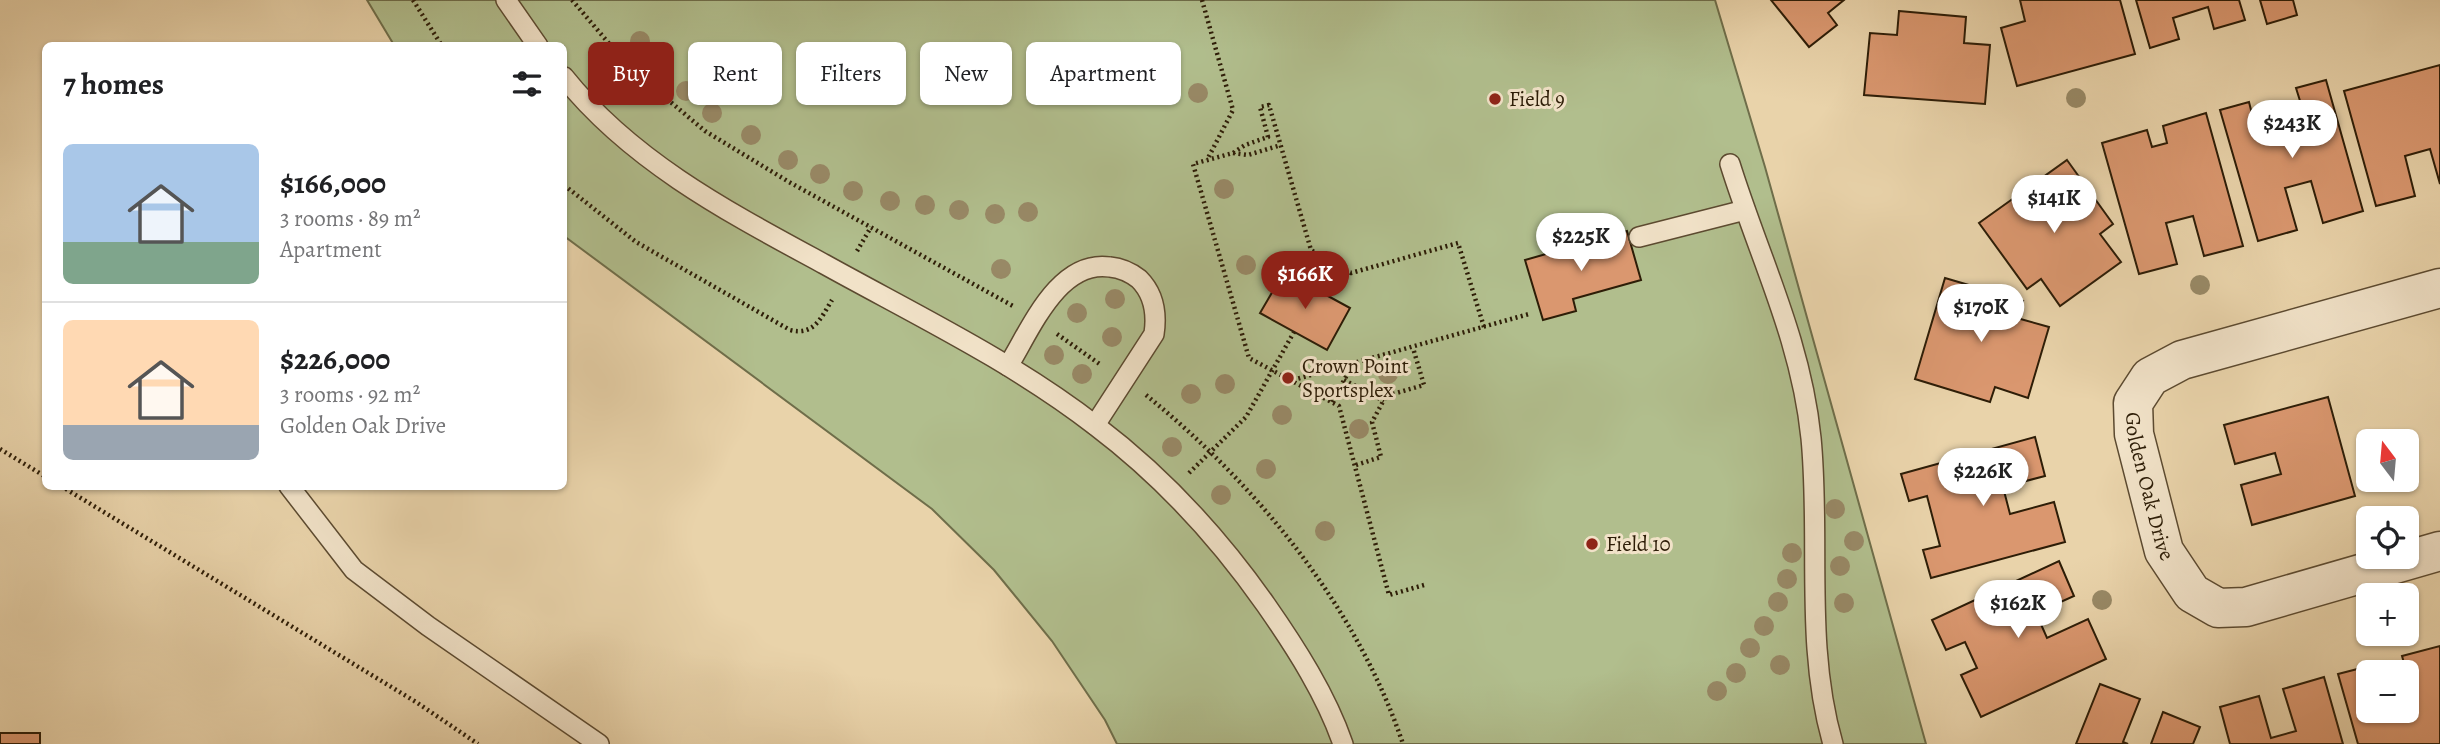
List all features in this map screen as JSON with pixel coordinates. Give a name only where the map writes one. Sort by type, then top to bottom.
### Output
[{"type":"street","name":"Golden Oak Drive","points":[[2440,288],[2182,360],[2150,377],[2133,403],[2134,434],[2164,551],[2192,593],[2218,608],[2246,607],[2440,551]]},
{"type":"lane","points":[[506,0],[535,42]]},
{"type":"lane","points":[[567,80],[618,132],[655,164],[696,191],[1008,366],[1096,425],[1171,491],[1247,578],[1283,629],[1312,678],[1343,744]]},
{"type":"lane","points":[[1730,164],[1791,330],[1807,405],[1815,504],[1817,653],[1833,744]]},
{"type":"lane","points":[[1639,237],[1745,210]]},
{"type":"lane","points":[[1008,366],[1054,294],[1074,274],[1102,266],[1133,274],[1151,295],[1155,308],[1154,334],[1096,425]]},
{"type":"lane","points":[[292,490],[354,570],[428,626],[599,744]]},
{"type":"path","points":[[413,0],[439,42]]},
{"type":"path","points":[[572,0],[629,67],[705,131],[1017,309]]},
{"type":"path","points":[[1202,0],[1233,110],[1207,160]]},
{"type":"path","points":[[1423,586],[1390,595],[1355,475],[1356,465],[1339,406],[1249,358],[1194,164],[1233,153],[1245,145],[1268,137],[1260,107],[1269,105],[1311,250],[1351,273],[1458,243],[1484,327]]},
{"type":"path","points":[[1233,153],[1248,155],[1280,145]]},
{"type":"path","points":[[567,187],[636,242],[790,331],[804,332],[814,327],[833,298]]},
{"type":"path","points":[[854,256],[871,227]]},
{"type":"path","points":[[1316,289],[1331,262]]},
{"type":"path","points":[[1292,381],[1529,314]]},
{"type":"path","points":[[1050,330],[1111,371]]},
{"type":"path","points":[[1171,491],[1246,417],[1294,332]]},
{"type":"path","points":[[1356,465],[1381,457],[1372,422],[1386,396],[1424,385],[1413,347]]},
{"type":"path","points":[[1332,402],[1353,364]]},
{"type":"path","points":[[1344,380],[1384,401]]},
{"type":"path","points":[[1140,390],[1210,452],[1280,529],[1330,598],[1378,684],[1403,744]]},
{"type":"path","points":[[0,449],[42,475]]},
{"type":"path","points":[[68,490],[416,702],[478,744]]},
{"type":"green space","name":"Crown Point Sportsplex","points":[[367,0],[1715,0],[1765,167],[1926,744],[1117,744],[1105,720],[1052,641],[994,570],[932,509],[567,238],[567,42],[392,42]]},
{"type":"building","points":[[1771,0],[1844,0],[1828,13],[1837,25],[1809,47]]},
{"type":"building","points":[[2020,0],[2120,0],[2135,54],[2017,86],[2001,28],[2025,21]]},
{"type":"building","points":[[2136,0],[2239,0],[2245,20],[2214,29],[2208,7],[2173,18],[2179,39],[2150,48]]},
{"type":"building","points":[[2260,0],[2293,0],[2297,15],[2267,24]]},
{"type":"building","points":[[1899,11],[1966,17],[1964,43],[1990,45],[1985,104],[1864,95],[1870,33],[1897,35]]},
{"type":"building","points":[[2440,65],[2440,184],[2430,149],[2405,156],[2415,196],[2376,206],[2344,91]]},
{"type":"building","points":[[2326,80],[2363,211],[2323,223],[2311,181],[2285,188],[2297,230],[2258,241],[2220,110],[2249,102],[2253,118],[2301,104],[2296,88]]},
{"type":"building","points":[[2206,113],[2243,246],[2204,256],[2193,216],[2166,223],[2177,264],[2139,274],[2102,143],[2147,130],[2152,147],[2167,143],[2163,126]]},
{"type":"building","points":[[2067,160],[2113,224],[2100,234],[2121,262],[2060,306],[2041,279],[2027,289],[1979,223]]},
{"type":"building","points":[[1627,231],[1641,280],[1573,299],[1576,311],[1543,320],[1525,260]]},
{"type":"building","points":[[1284,272],[1350,308],[1327,350],[1260,313]]},
{"type":"building","points":[[1945,278],[2023,301],[2017,318],[2049,327],[2028,398],[1995,387],[1990,402],[1915,379]]},
{"type":"building","points":[[2328,397],[2355,496],[2252,525],[2241,485],[2281,474],[2275,453],[2235,464],[2224,425]]},
{"type":"building","points":[[2035,437],[2045,476],[2003,487],[2010,514],[2054,502],[2065,542],[1931,578],[1923,550],[1940,546],[1927,496],[1909,501],[1901,474]]},
{"type":"building","points":[[2059,561],[2074,596],[2036,613],[2047,638],[2088,619],[2106,659],[1981,717],[1961,675],[1977,668],[1965,642],[1946,650],[1932,620]]},
{"type":"building","points":[[2440,646],[2440,744],[2358,744],[2338,674],[2356,669],[2356,723],[2419,723],[2419,660],[2403,660],[2402,656]]},
{"type":"building","points":[[2324,677],[2343,744],[2230,744],[2220,707],[2259,696],[2271,738],[2296,731],[2283,689]]},
{"type":"building","points":[[2100,684],[2140,699],[2123,742],[2128,744],[2076,744]]},
{"type":"building","points":[[2163,712],[2200,727],[2193,744],[2151,744]]},
{"type":"building","points":[[0,733],[40,733],[40,744],[0,744]]},
{"type":"place","name":"Field 9","points":[[1495,99]]},
{"type":"place","name":"Crown Point Sportsplex","points":[[1288,378]]},
{"type":"place","name":"Field 10","points":[[1592,544]]}]
